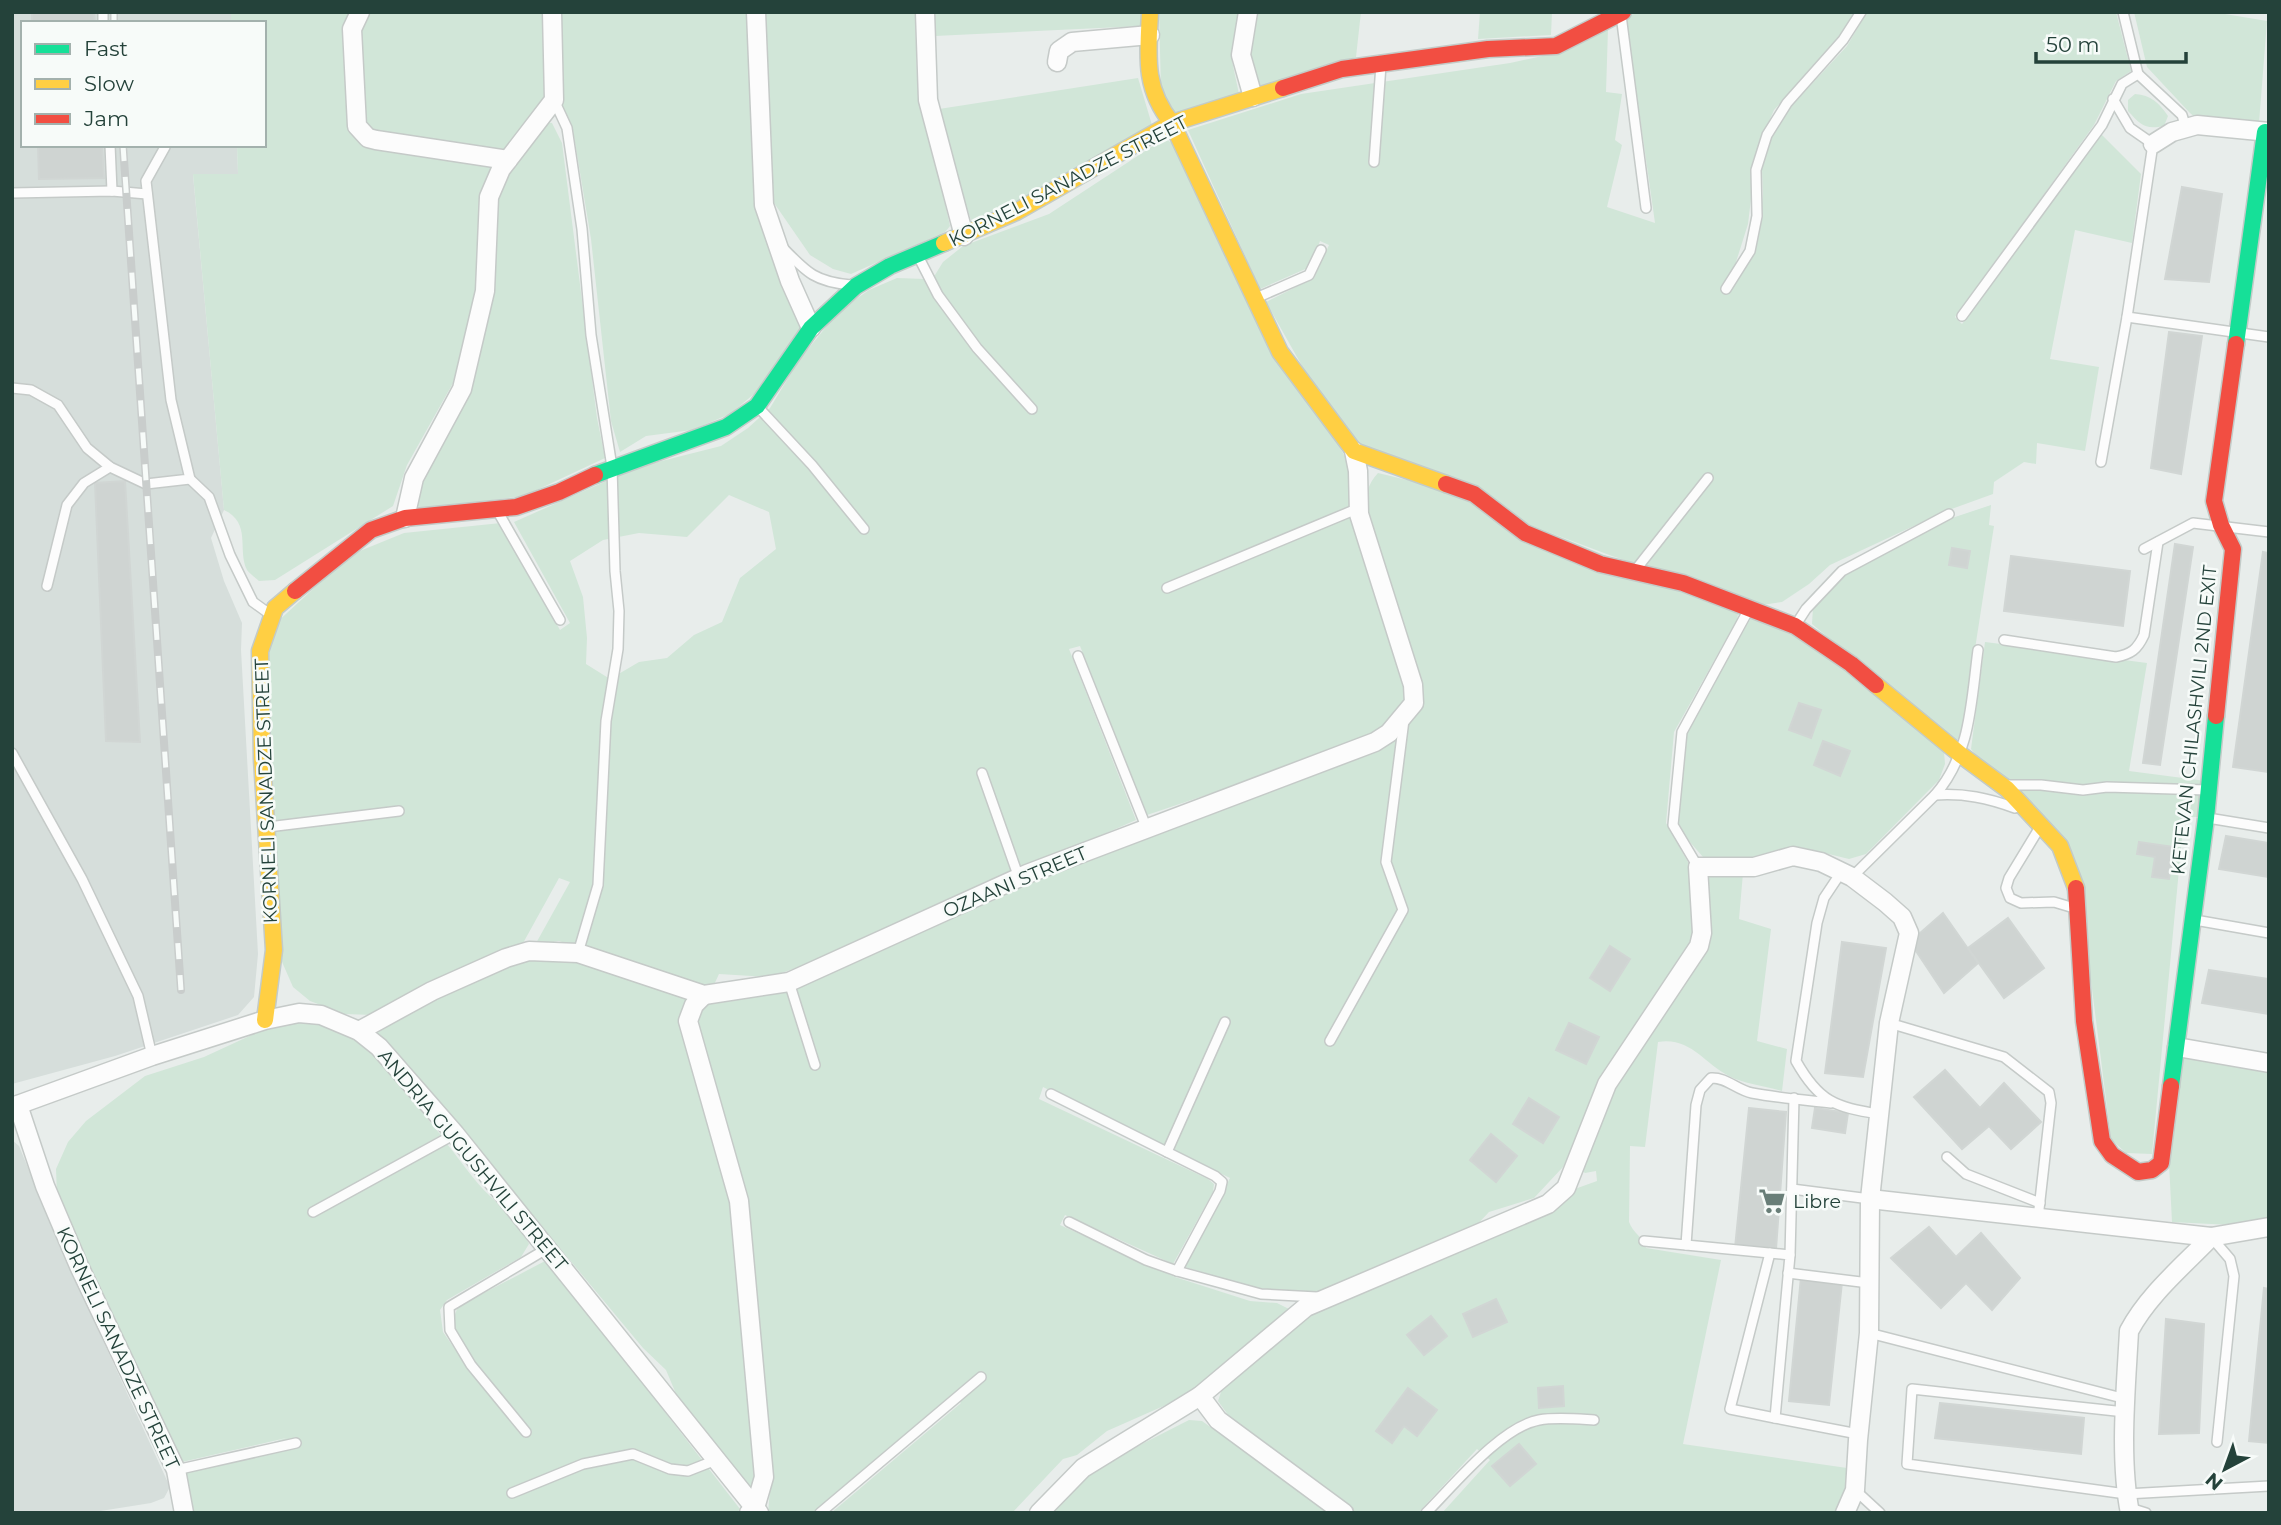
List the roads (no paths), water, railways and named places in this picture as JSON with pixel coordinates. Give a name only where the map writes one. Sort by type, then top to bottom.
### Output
[{"type":"street","points":[[360,12],[352,29],[355,43],[357,126],[362,133],[376,140],[508,160]]},
{"type":"street","points":[[405,518],[414,478],[462,389],[485,291],[489,197],[501,169],[554,100],[552,12]]},
{"type":"street","points":[[756,12],[764,205],[789,281],[811,328]]},
{"type":"street","points":[[925,12],[928,100],[964,236]]},
{"type":"street","points":[[1150,12],[1149,80],[1160,111],[1172,123],[1280,352],[1354,451],[1358,471],[1359,508],[1413,685],[1414,703],[1405,716]]},
{"type":"street","points":[[1248,12],[1241,55],[1253,97]]},
{"type":"street","name":"KORNELI SANADZE STREET","points":[[265,1020],[274,950],[266,827],[260,651],[275,608],[371,530],[405,518],[516,507],[559,492],[612,467],[726,427],[757,406],[811,328],[856,286],[890,267],[1016,212],[1172,123],[1342,69],[1488,48],[1556,46],[1621,13]]},
{"type":"street","points":[[1056,62],[1059,51],[1072,42],[1150,36]]},
{"type":"street","points":[[2153,144],[2172,132],[2197,125],[2267,132]]},
{"type":"street","name":"KETEVAN CHILASHVILI 2ND EXIT","points":[[2077,909],[2084,1021],[2102,1141],[2112,1155],[2138,1172],[2152,1170],[2161,1163],[2206,818],[2233,549],[2221,525],[2214,501],[2267,132]]},
{"type":"street","points":[[1354,451],[1474,494],[1525,533],[1600,565],[1683,583],[1795,626],[1851,664],[1961,755],[2003,786],[2060,846],[2076,888],[2077,909]]},
{"type":"street","name":"OZAANI STREET","points":[[359,1031],[432,991],[506,958],[529,951],[579,953],[704,995],[789,982],[1019,877],[1375,742],[1389,733],[1405,716]]},
{"type":"street","points":[[1039,1513],[1083,1468],[1200,1396],[1306,1307],[1548,1204],[1566,1188],[1607,1084],[1699,946],[1702,933],[1698,867],[1754,867],[1793,856],[1821,862],[1847,874],[1902,917],[1909,933],[1889,1023],[1870,1199],[1869,1332],[1855,1490],[1845,1513]]},
{"type":"street","points":[[704,995],[694,1005],[688,1021],[738,1201],[764,1478],[755,1511]]},
{"type":"street","name":"ANDRIA GUGUSHVILI STREET","points":[[15,1106],[152,1056],[265,1020],[299,1013],[321,1015],[359,1031],[379,1047],[455,1135],[548,1248],[755,1511]]},
{"type":"street","points":[[2176,1047],[2269,1063]]},
{"type":"street","name":"KORNELI SANADZE STREET","points":[[15,1106],[79,1266],[176,1470],[184,1513]]},
{"type":"street","points":[[1870,1199],[2039,1210],[2211,1237],[2269,1227]]},
{"type":"street","points":[[2133,1507],[2126,1406],[2129,1331],[2164,1285],[2211,1237]]},
{"type":"street","points":[[1200,1396],[1217,1420],[1344,1513]]},
{"type":"lane","points":[[1726,289],[1750,251],[1757,216],[1756,170],[1767,135],[1787,103],[1843,40],[1861,12]]},
{"type":"lane","points":[[2123,12],[2138,74],[2182,115],[2186,128]]},
{"type":"lane","points":[[1621,13],[1646,208]]},
{"type":"lane","points":[[1374,162],[1381,64]]},
{"type":"lane","points":[[1962,316],[2102,125],[2122,85],[2138,74]]},
{"type":"lane","points":[[2101,462],[2127,317],[2153,144],[2130,128],[2113,99]]},
{"type":"lane","points":[[554,100],[567,128],[582,229],[591,335],[612,467],[618,611],[618,649],[606,721],[598,885],[579,953]]},
{"type":"lane","points":[[110,147],[112,191]]},
{"type":"lane","points":[[165,147],[146,181],[171,400],[190,478],[209,496],[230,555],[253,602],[272,617]]},
{"type":"lane","points":[[12,193],[112,191],[147,194]]},
{"type":"lane","points":[[776,241],[813,276],[828,283],[856,286]]},
{"type":"lane","points":[[1255,298],[1309,275],[1321,250]]},
{"type":"lane","points":[[918,255],[938,295],[977,348],[1032,409]]},
{"type":"lane","points":[[2127,317],[2269,337]]},
{"type":"lane","points":[[12,388],[31,390],[58,405],[87,448],[110,467],[146,484],[190,478]]},
{"type":"lane","points":[[757,406],[864,529]]},
{"type":"lane","points":[[47,586],[67,505],[84,483],[110,467]]},
{"type":"lane","points":[[1634,572],[1708,478]]},
{"type":"lane","points":[[1167,588],[1359,508]]},
{"type":"lane","points":[[496,509],[560,620]]},
{"type":"lane","points":[[1795,626],[1806,609],[1842,571],[1950,514]]},
{"type":"lane","points":[[2144,549],[2193,523],[2269,532]]},
{"type":"lane","points":[[2004,640],[2116,657],[2131,654],[2144,635],[2158,542]]},
{"type":"lane","points":[[1698,867],[1673,825],[1682,732],[1750,608]]},
{"type":"lane","points":[[1831,1103],[1807,1082],[1796,1062],[1817,923],[1824,898],[1935,795],[1961,755],[1968,734],[1978,650]]},
{"type":"lane","points":[[1078,656],[1147,829]]},
{"type":"lane","points":[[1330,1041],[1403,910],[1386,862],[1405,716]]},
{"type":"lane","points":[[12,753],[82,879],[138,996],[152,1056]]},
{"type":"lane","points":[[982,773],[1019,877]]},
{"type":"lane","points":[[2003,786],[2041,785],[2083,790],[2107,787],[2209,790]]},
{"type":"lane","points":[[1935,795],[1979,797],[2036,820],[2009,877],[2006,888],[2010,898],[2021,902],[2054,902],[2077,909]]},
{"type":"lane","points":[[266,827],[399,811]]},
{"type":"lane","points":[[2206,818],[2269,828]]},
{"type":"lane","points":[[2193,920],[2269,933]]},
{"type":"lane","points":[[789,982],[814,1065]]},
{"type":"lane","points":[[1167,1152],[1224,1022]]},
{"type":"lane","points":[[1889,1023],[2004,1057],[2049,1092],[2051,1104],[2039,1210],[1966,1174],[1947,1157]]},
{"type":"lane","points":[[1686,1245],[1696,1105],[1700,1090],[1711,1078],[1720,1077],[1734,1087],[1750,1093],[1831,1103],[1879,1114]]},
{"type":"lane","points":[[1051,1094],[1215,1175],[1222,1182],[1220,1191],[1177,1271]]},
{"type":"lane","points":[[1775,1418],[1790,1255],[1794,1098]]},
{"type":"lane","points":[[313,1212],[455,1135]]},
{"type":"lane","points":[[1792,1189],[1870,1199]]},
{"type":"lane","points":[[1069,1222],[1146,1260],[1177,1271],[1261,1294],[1325,1298]]},
{"type":"lane","points":[[2211,1237],[2230,1259],[2234,1276],[2217,1442]]},
{"type":"lane","points":[[1644,1241],[1790,1255]]},
{"type":"lane","points":[[526,1432],[471,1365],[450,1330],[449,1307],[548,1248]]},
{"type":"lane","points":[[1770,1253],[1730,1409],[1858,1434]]},
{"type":"lane","points":[[1788,1273],[1869,1283]]},
{"type":"lane","points":[[1869,1332],[2126,1406]]},
{"type":"lane","points":[[820,1513],[981,1377]]},
{"type":"lane","points":[[2126,1406],[1912,1389],[1907,1464],[2133,1507],[2269,1486]]},
{"type":"lane","points":[[1426,1513],[1483,1454],[1511,1431],[1538,1420],[1594,1420]]},
{"type":"lane","points":[[176,1470],[296,1443]]},
{"type":"lane","points":[[512,1493],[583,1464],[633,1454],[670,1469],[688,1471],[716,1460]]},
{"type":"lane","points":[[1855,1490],[1880,1513]]},
{"type":"railway","points":[[114,12],[114,21]]},
{"type":"railway","points":[[123,147],[181,990]]},
{"type":"place","name":"Libre","points":[[1772,1201]]}]
